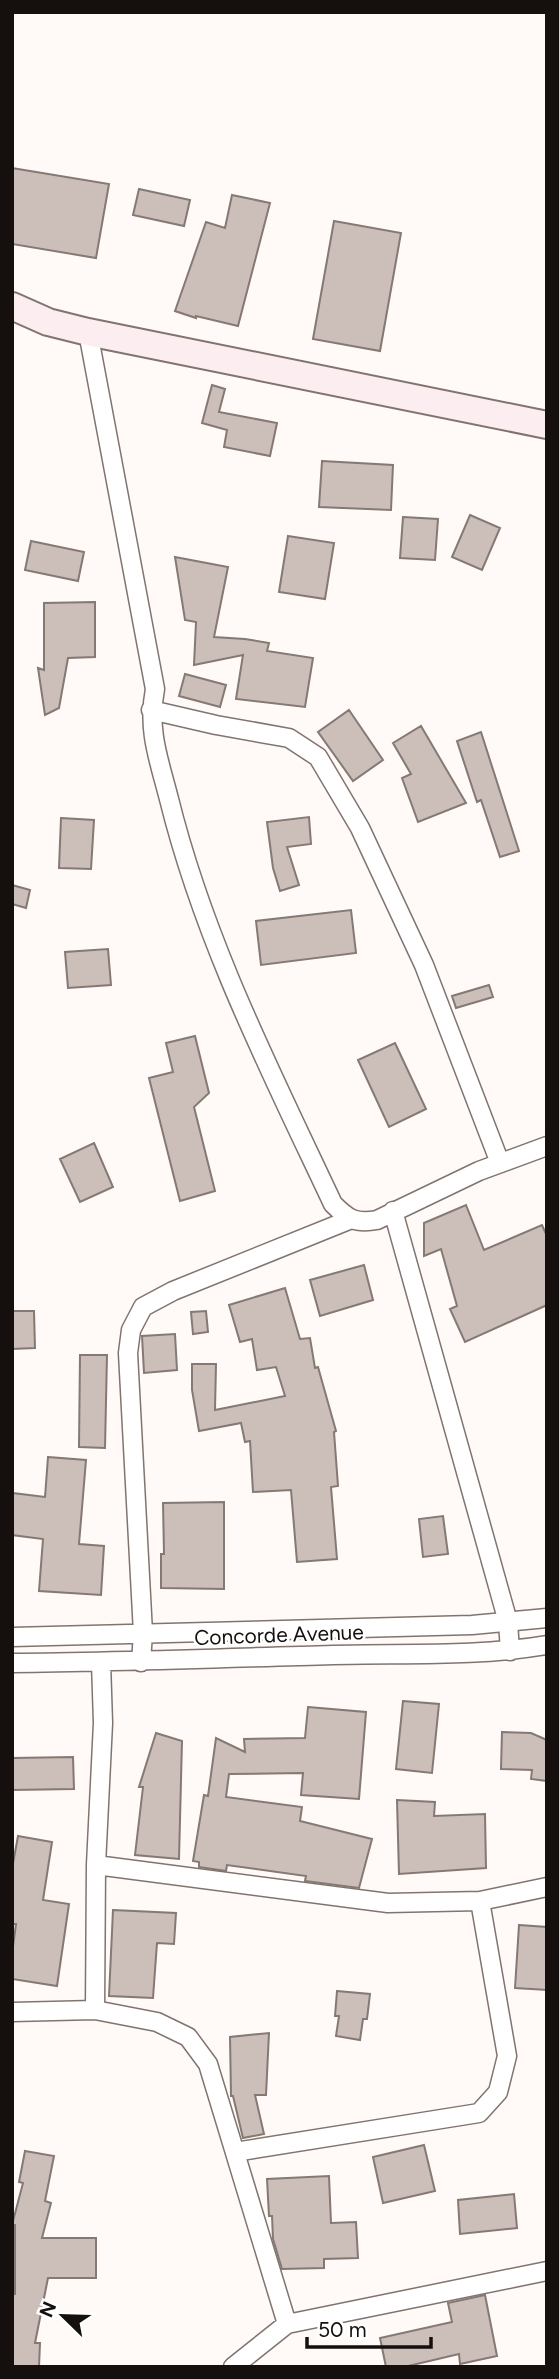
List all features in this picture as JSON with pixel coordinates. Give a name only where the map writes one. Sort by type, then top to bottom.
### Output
[{"type":"street","points":[[12,306],[48,322],[88,332],[547,425]]},
{"type":"street","points":[[88,332],[155,689],[151,710],[152,734],[183,854],[228,978],[333,1205],[349,1220],[362,1223],[377,1220],[500,1163],[547,1146]]},
{"type":"street","points":[[151,710],[289,738],[318,757],[360,828],[424,965],[500,1163]]},
{"type":"street","points":[[393,1211],[508,1622],[510,1651]]},
{"type":"street","points":[[141,1662],[143,1633],[128,1353],[131,1330],[143,1307],[173,1291],[349,1220]]},
{"type":"street","name":"Concorde Avenue","points":[[12,1637],[508,1622],[547,1618]]},
{"type":"street","name":"Concorde Avenue","points":[[12,1663],[470,1654],[547,1645]]},
{"type":"street","points":[[95,2010],[96,1865],[103,1723],[101,1662]]},
{"type":"street","points":[[96,1865],[388,1903],[480,1901],[547,1887]]},
{"type":"street","points":[[235,2152],[479,2113],[498,2092],[507,2056],[480,1901]]},
{"type":"street","points":[[12,2012],[95,2010],[157,2022],[188,2037],[208,2064],[287,2324]]},
{"type":"street","points":[[233,2367],[287,2324],[547,2271]]},
{"type":"building","points":[[12,168],[109,184],[96,258],[12,244]]},
{"type":"building","points":[[139,189],[190,200],[184,226],[133,215]]},
{"type":"building","points":[[232,195],[270,203],[238,326],[175,311],[206,222],[225,228]]},
{"type":"building","points":[[334,221],[401,233],[380,351],[313,339]]},
{"type":"building","points":[[212,385],[225,389],[219,412],[277,423],[270,456],[224,447],[227,430],[202,423]]},
{"type":"building","points":[[322,461],[393,465],[391,510],[319,507]]},
{"type":"building","points":[[470,515],[500,528],[482,570],[452,557]]},
{"type":"building","points":[[403,517],[438,519],[435,560],[400,558]]},
{"type":"building","points":[[288,536],[334,543],[325,599],[279,592]]},
{"type":"building","points":[[31,541],[84,552],[78,581],[25,570]]},
{"type":"building","points":[[175,557],[228,567],[214,637],[269,643],[267,651],[313,658],[305,707],[236,699],[243,655],[194,665],[196,622],[185,620]]},
{"type":"building","points":[[95,602],[95,657],[68,658],[59,708],[45,715],[38,668],[44,670],[44,603]]},
{"type":"building","points":[[185,674],[226,685],[220,707],[179,696]]},
{"type":"building","points":[[349,710],[383,760],[353,781],[318,732]]},
{"type":"building","points":[[421,726],[466,803],[418,822],[402,778],[411,774],[393,743]]},
{"type":"building","points":[[481,732],[519,851],[500,857],[481,800],[477,802],[457,741]]},
{"type":"building","points":[[309,817],[311,844],[287,847],[299,885],[280,891],[273,868],[267,822]]},
{"type":"building","points":[[61,818],[94,820],[91,869],[59,868]]},
{"type":"building","points":[[12,885],[30,890],[26,908],[12,904]]},
{"type":"building","points":[[351,910],[356,953],[261,965],[256,921]]},
{"type":"building","points":[[108,949],[111,985],[68,988],[65,952]]},
{"type":"building","points":[[489,985],[493,997],[456,1008],[452,996]]},
{"type":"building","points":[[195,1036],[209,1093],[194,1107],[215,1191],[180,1201],[149,1078],[173,1072],[166,1043]]},
{"type":"building","points":[[395,1043],[426,1109],[389,1127],[358,1060]]},
{"type":"building","points":[[94,1143],[113,1187],[80,1202],[60,1159]]},
{"type":"building","points":[[466,1205],[484,1250],[542,1225],[547,1236],[547,1305],[465,1342],[450,1309],[457,1306],[441,1249],[424,1256],[424,1223]]},
{"type":"building","points":[[364,1265],[373,1300],[320,1316],[310,1280]]},
{"type":"building","points":[[285,1288],[300,1339],[310,1338],[315,1368],[318,1367],[336,1431],[338,1486],[331,1487],[337,1559],[297,1562],[291,1490],[253,1492],[250,1441],[245,1442],[241,1423],[199,1431],[192,1390],[192,1364],[216,1364],[215,1410],[285,1396],[276,1367],[257,1370],[252,1339],[240,1342],[229,1305]]},
{"type":"building","points":[[12,1311],[34,1311],[35,1348],[12,1349]]},
{"type":"building","points":[[206,1311],[208,1332],[193,1334],[191,1312]]},
{"type":"building","points":[[175,1334],[177,1370],[144,1373],[142,1336]]},
{"type":"building","points":[[80,1355],[107,1355],[105,1448],[79,1447]]},
{"type":"building","points":[[48,1457],[86,1460],[79,1544],[104,1546],[101,1595],[39,1591],[43,1539],[12,1535],[12,1493],[45,1497]]},
{"type":"building","points":[[224,1502],[224,1589],[161,1588],[161,1554],[164,1554],[163,1503]]},
{"type":"building","points":[[443,1516],[448,1554],[423,1557],[419,1519]]},
{"type":"building","points":[[403,1701],[439,1704],[432,1773],[396,1769]]},
{"type":"building","points":[[308,1707],[366,1712],[359,1799],[301,1795],[303,1773],[229,1774],[226,1797],[302,1807],[300,1821],[372,1839],[359,1888],[305,1881],[306,1876],[227,1865],[226,1871],[199,1867],[199,1862],[193,1861],[204,1795],[208,1796],[216,1738],[245,1752],[244,1739],[305,1738]]},
{"type":"building","points":[[502,1732],[531,1733],[547,1740],[547,1781],[531,1779],[532,1770],[501,1769]]},
{"type":"building","points":[[156,1733],[182,1741],[179,1859],[135,1855],[143,1787],[139,1787]]},
{"type":"building","points":[[73,1757],[74,1789],[12,1790],[12,1758]]},
{"type":"building","points":[[397,1800],[435,1802],[434,1816],[485,1814],[486,1868],[399,1874]]},
{"type":"building","points":[[18,1836],[52,1842],[43,1900],[69,1904],[57,1986],[12,1979],[16,1924],[12,1924],[12,1869]]},
{"type":"building","points":[[113,1910],[176,1913],[174,1944],[157,1943],[153,1998],[109,1996]]},
{"type":"building","points":[[519,1925],[547,1927],[547,1990],[515,1988]]},
{"type":"building","points":[[337,1991],[370,1994],[367,2019],[363,2019],[360,2040],[336,2036],[339,2016],[335,2016]]},
{"type":"building","points":[[269,2033],[266,2095],[255,2095],[264,2134],[243,2138],[231,2096],[230,2037]]},
{"type":"building","points":[[424,2145],[435,2191],[383,2203],[373,2157]]},
{"type":"building","points":[[25,2151],[54,2156],[45,2201],[51,2203],[42,2238],[96,2238],[96,2278],[48,2278],[35,2343],[40,2343],[39,2367],[12,2367],[15,2225],[12,2225],[23,2183],[19,2182]]},
{"type":"building","points":[[329,2176],[331,2223],[356,2222],[358,2258],[324,2259],[324,2268],[282,2269],[273,2239],[272,2216],[269,2216],[267,2179]]},
{"type":"building","points":[[514,2194],[517,2228],[460,2234],[458,2200]]},
{"type":"building","points":[[485,2295],[497,2356],[460,2364],[459,2354],[404,2367],[386,2367],[380,2338],[452,2322],[448,2303]]}]
